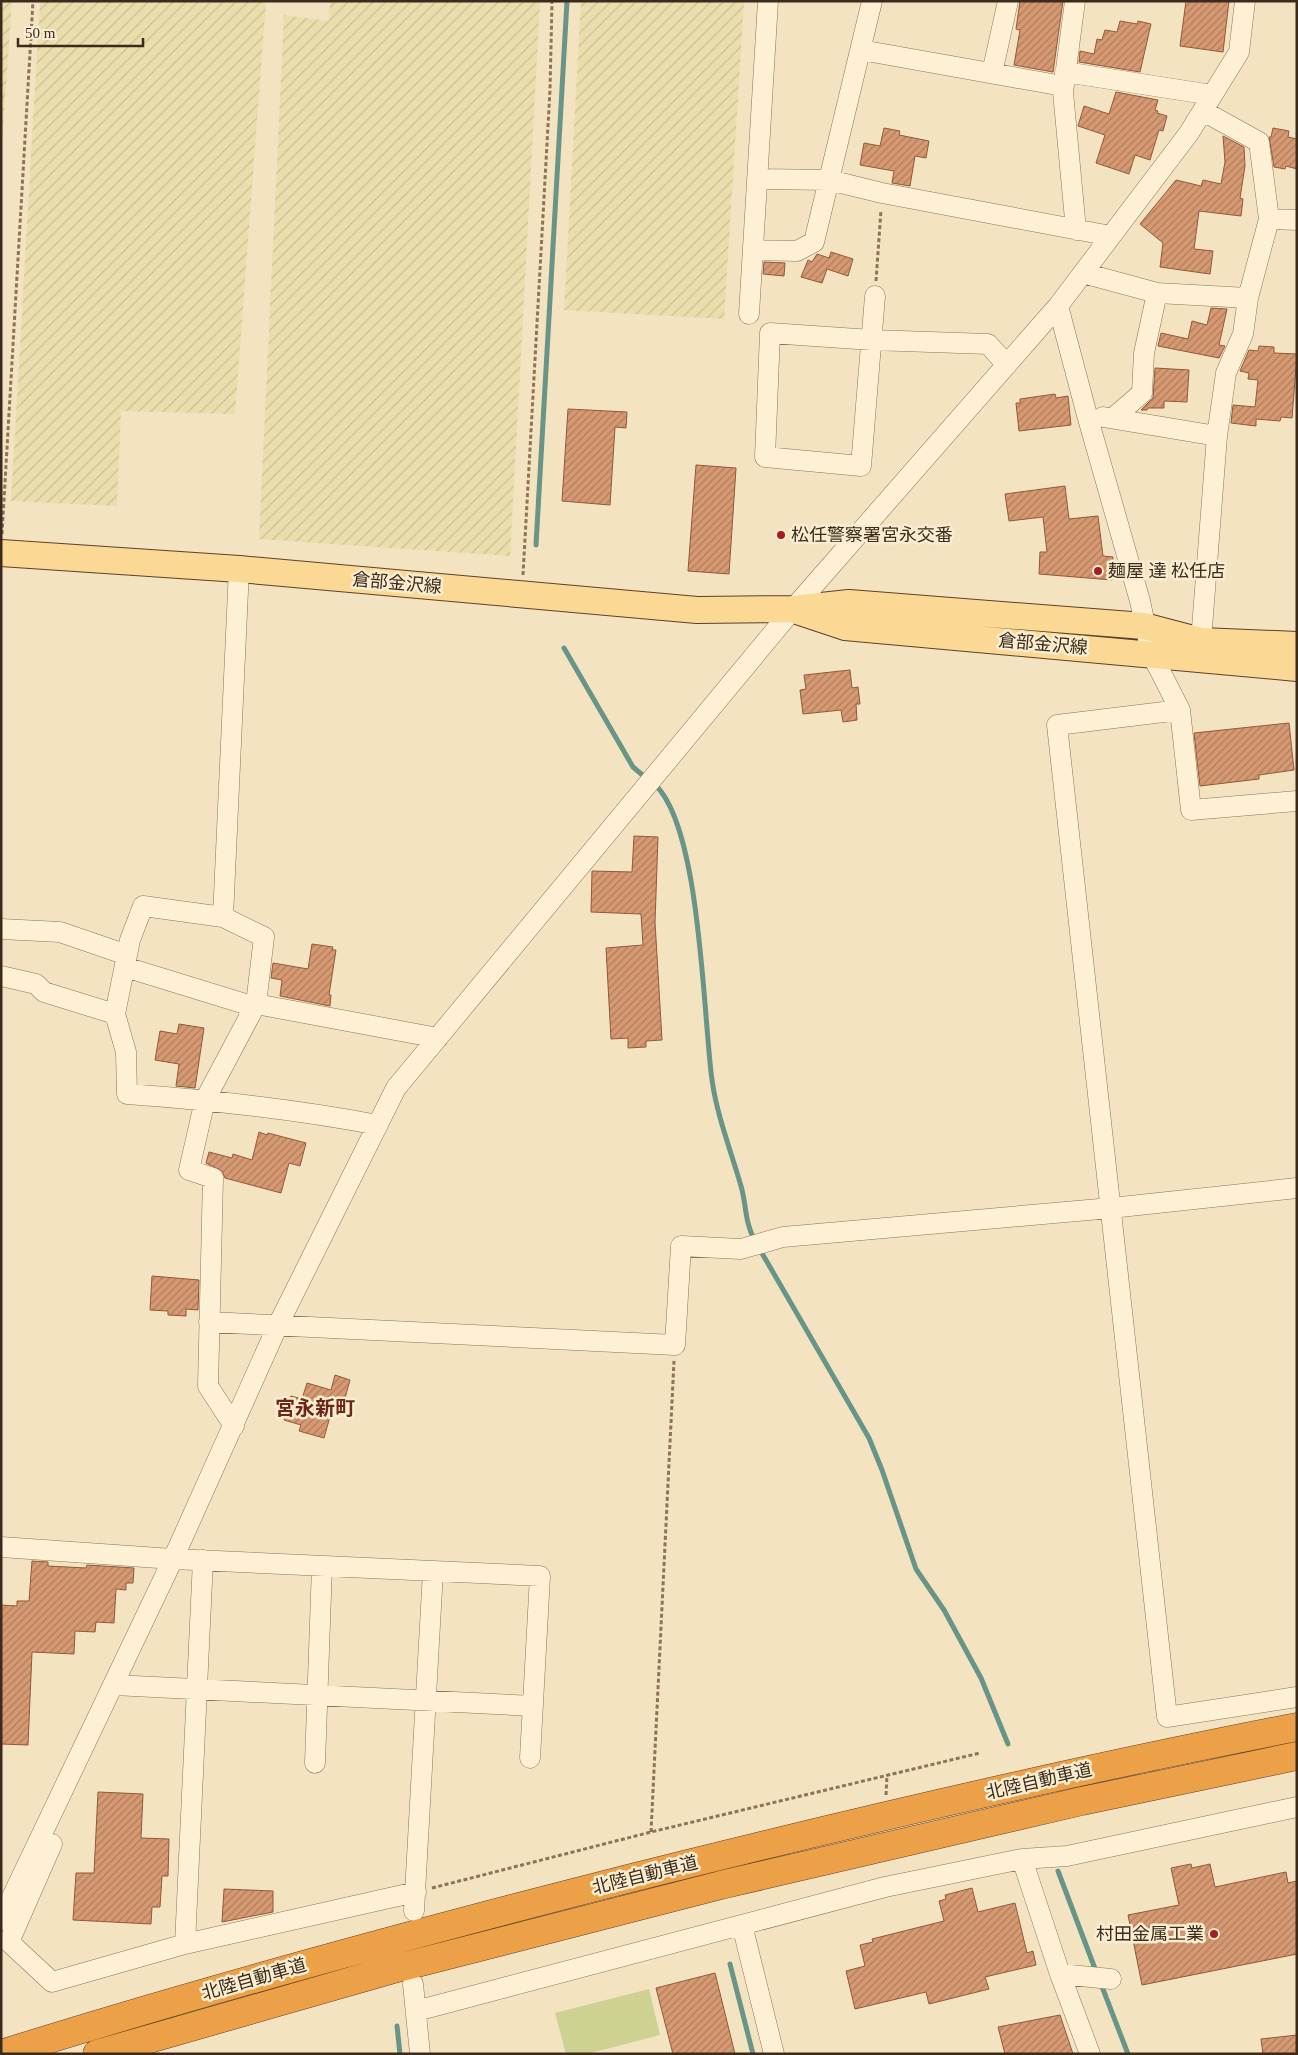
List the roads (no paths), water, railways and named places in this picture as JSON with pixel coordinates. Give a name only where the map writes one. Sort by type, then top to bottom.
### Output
[{"type":"highway","name":"北陸自動車道","points":[[1,2054],[385,1942],[718,1856],[1063,1775],[1295,1708]]},
{"type":"highway","name":"北陸自動車道","points":[[97,2054],[390,1970],[712,1887],[1082,1801],[1297,1756]]},
{"type":"highway","points":[[1,2047],[65,2034]]},
{"type":"main road","name":"倉部金沢線","points":[[1,553],[239,569],[697,610],[792,609],[849,603],[1144,626],[1201,641],[1297,645]]},
{"type":"main road","name":"倉部金沢線","points":[[792,609],[844,626],[1297,668]]},
{"type":"street","points":[[749,314],[768,1]]},
{"type":"street","points":[[753,250],[797,252],[814,242],[872,1]]},
{"type":"street","points":[[992,73],[1008,1]]},
{"type":"street","points":[[1075,1],[1063,92],[1076,230]]},
{"type":"street","points":[[1,1920],[173,1559],[278,1325],[396,1088],[792,609],[1058,306],[1189,133],[1239,52],[1245,1]]},
{"type":"street","points":[[861,50],[992,73],[1064,79],[1207,103],[1259,142],[1268,219],[1248,298],[1243,334],[1226,373],[1217,436],[1201,641]]},
{"type":"street","points":[[757,179],[829,180],[882,194],[1111,236]]},
{"type":"street","points":[[1268,219],[1297,220]]},
{"type":"street","points":[[1083,273],[1157,293],[1248,298]]},
{"type":"street","points":[[1113,418],[1142,393],[1144,353],[1157,293]]},
{"type":"street","points":[[875,296],[872,340],[861,466],[765,457],[770,333],[872,340],[988,344],[1007,365]]},
{"type":"street","points":[[1058,306],[1140,601],[1151,653],[1180,710],[1191,810],[1297,801]]},
{"type":"street","points":[[1087,415],[1217,436]]},
{"type":"street","points":[[223,916],[239,569]]},
{"type":"street","points":[[1180,710],[1057,725],[1167,1717],[1295,1708]]},
{"type":"street","points":[[234,1426],[208,1386],[212,1178],[189,1170],[205,1100],[255,1006],[264,937],[223,916],[143,906],[130,940],[116,1014],[126,1052],[127,1094],[205,1100],[312,1112],[378,1125]]},
{"type":"street","points":[[1,929],[60,932],[126,961],[255,1006],[438,1038]]},
{"type":"street","points":[[1,976],[36,984],[44,992],[116,1014]]},
{"type":"street","points":[[209,1322],[675,1345],[681,1246],[741,1249],[783,1237],[1111,1208],[1297,1188]]},
{"type":"street","points":[[1,1547],[173,1559],[540,1576],[530,1758]]},
{"type":"street","points":[[185,1944],[203,1560]]},
{"type":"street","points":[[314,1763],[322,1566]]},
{"type":"street","points":[[59,1799],[56,1836],[9,1942],[52,1982],[185,1944],[415,1901],[433,1571]]},
{"type":"street","points":[[114,1685],[533,1706]]},
{"type":"street","points":[[416,2011],[885,1887],[1022,1859],[1067,1856],[1297,1807]]},
{"type":"street","points":[[1022,1859],[1067,1975],[1090,2054]]},
{"type":"street","points":[[742,1925],[774,2054]]},
{"type":"street","points":[[1067,1975],[1111,1979]]},
{"type":"street","points":[[413,1984],[420,2054]]},
{"type":"waterway","points":[[536,545],[567,1]]},
{"type":"waterway","points":[[564,648],[633,767],[646,778]]},
{"type":"waterway","points":[[653,783],[669,804],[681,837],[690,877],[697,922],[714,1093],[741,1186],[747,1220],[755,1241]]},
{"type":"waterway","points":[[759,1248],[869,1438],[916,1569],[944,1610],[981,1678],[1008,1744]]},
{"type":"waterway","points":[[1058,1871],[1097,1974]]},
{"type":"waterway","points":[[730,1964],[753,2054]]},
{"type":"waterway","points":[[1101,1984],[1128,2054]]},
{"type":"waterway","points":[[397,2026],[400,2054]]},
{"type":"place","name":"松任警察署宮永交番","points":[[781,535]]},
{"type":"place","name":"麺屋 達 松任店","points":[[1098,571]]},
{"type":"place","name":"村田金属工業","points":[[1214,1934]]},
{"type":"district","name":"宮永新町","points":[[315,1408]]}]
